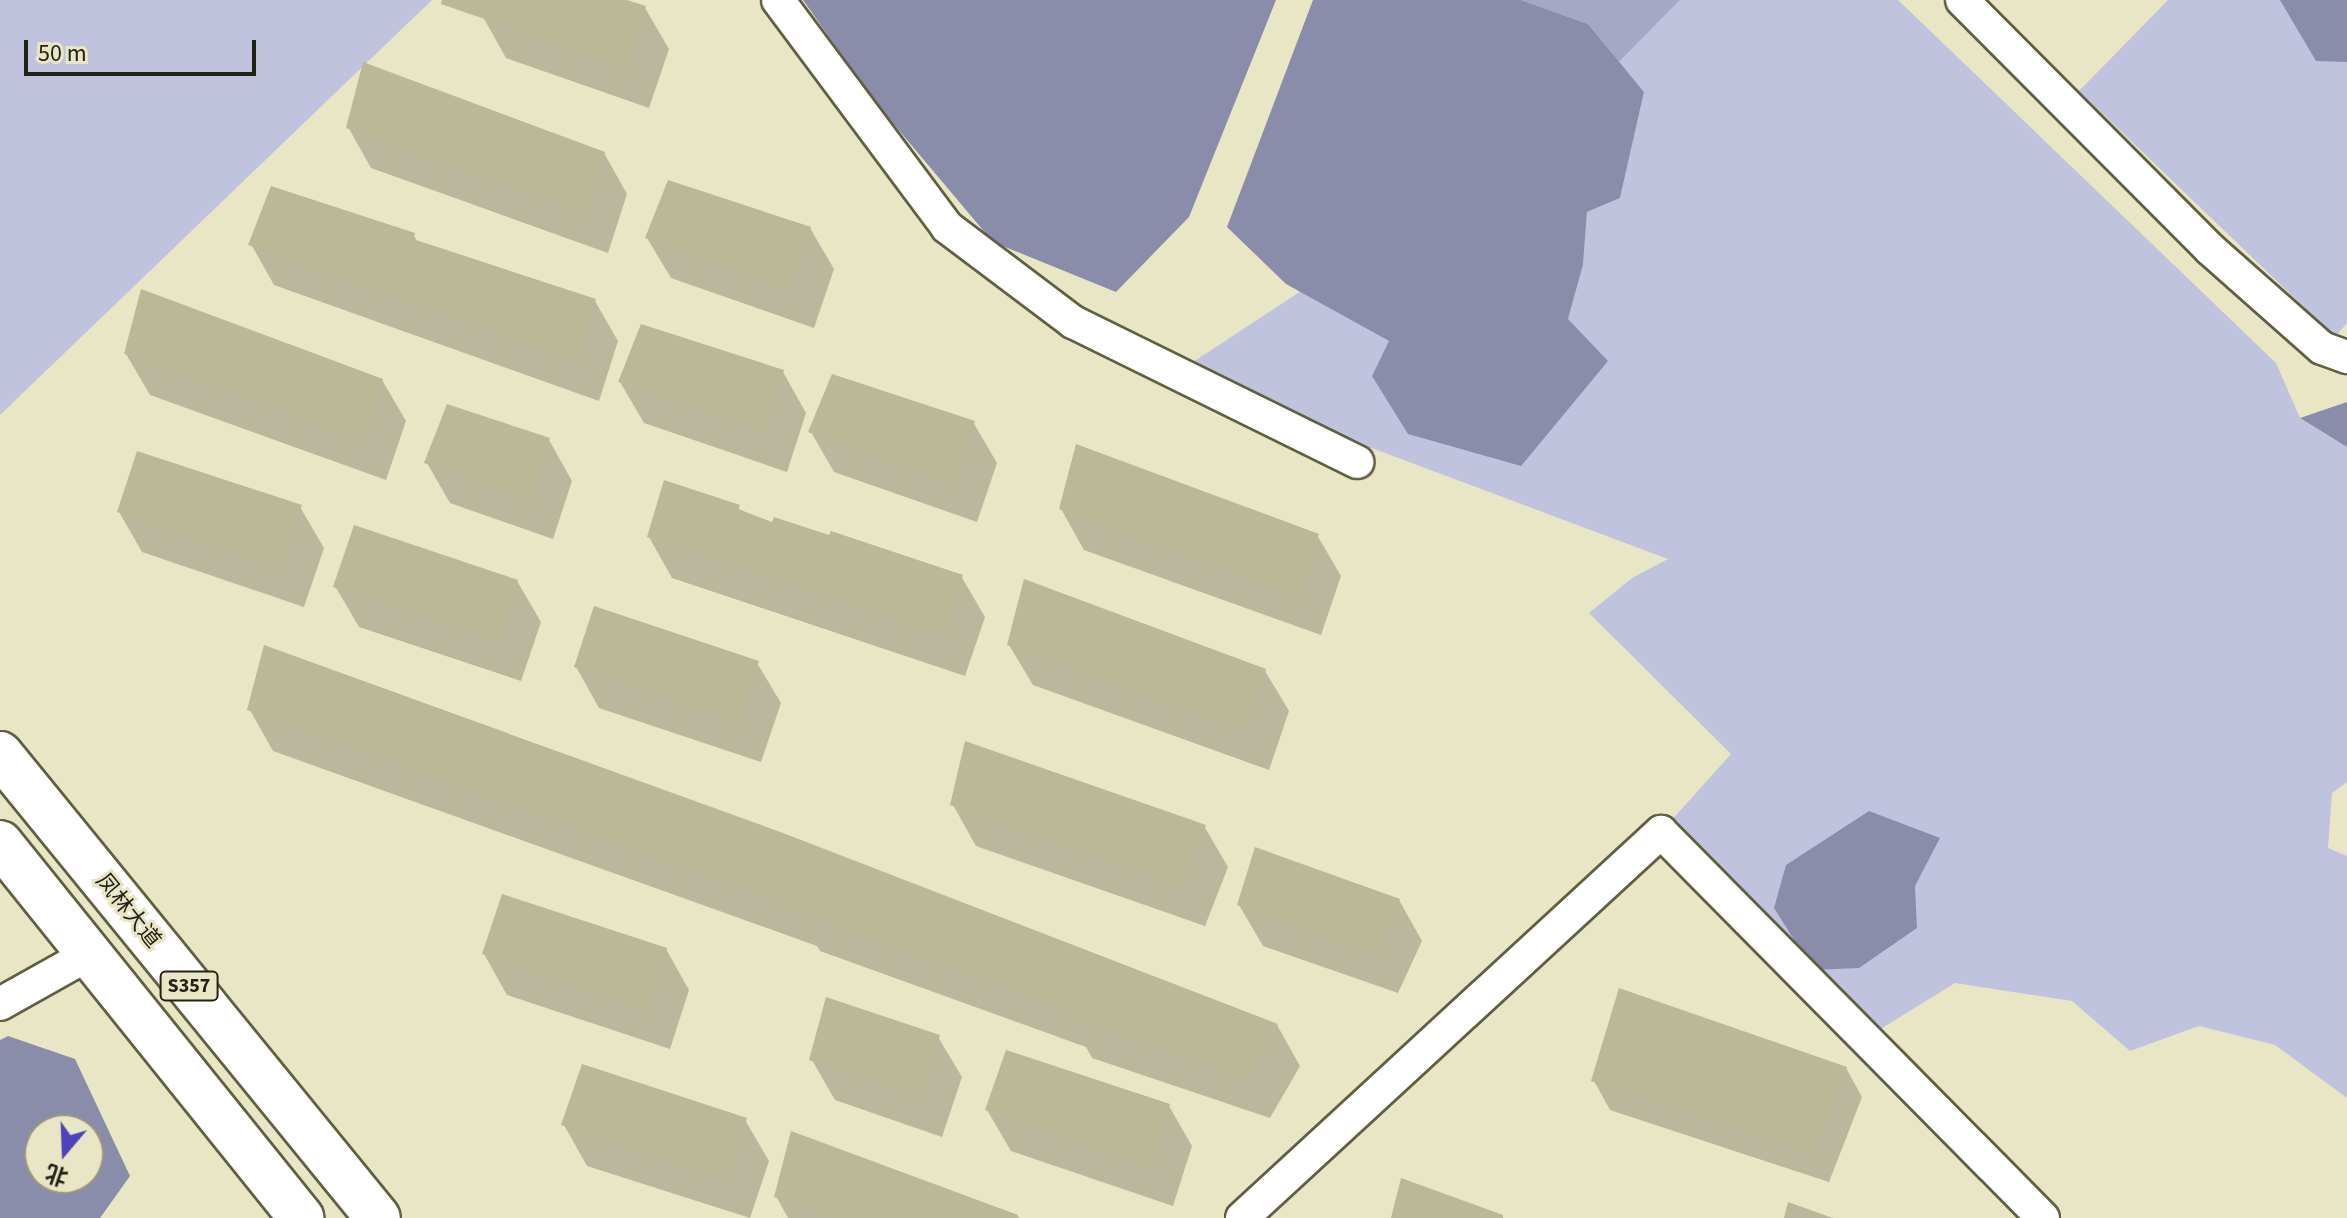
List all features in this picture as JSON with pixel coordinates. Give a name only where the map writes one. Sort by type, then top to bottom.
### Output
[{"type":"main road","name":"凤林大道","points":[[0,754],[378,1218]]},
{"type":"main road","name":"S357","points":[[0,843],[301,1218]]},
{"type":"street","points":[[778,0],[947,227],[1073,322],[1357,462]]},
{"type":"street","points":[[1962,0],[2210,249],[2322,348],[2347,357]]},
{"type":"street","points":[[1242,1218],[1661,832],[2043,1218]]},
{"type":"street","points":[[0,1004],[89,954]]},
{"type":"shaded area","points":[[0,0],[432,0],[0,415]]},
{"type":"shaded area","points":[[803,0],[1276,0],[1189,217],[1116,292],[993,242],[875,102]]},
{"type":"shaded area","points":[[1313,0],[1521,0],[1588,24],[1644,92],[1620,198],[1587,212],[1583,265],[1568,319],[1608,361],[1521,466],[1408,434],[1372,376],[1389,341],[1286,284],[1227,227]]},
{"type":"shaded area","points":[[1521,0],[1680,0],[1619,62],[1588,24]]},
{"type":"shaded area","points":[[1680,0],[1898,0],[2276,363],[2300,418],[2347,447],[2347,782],[2332,793],[2328,848],[2347,856],[2347,1098],[2275,1045],[2199,1026],[2130,1051],[2072,1001],[1955,983],[1871,1035],[1661,832],[1731,754],[1589,613],[1632,578],[1668,559],[1361,444],[1187,366],[1301,291],[1389,341],[1568,319],[1583,265],[1587,212],[1620,198],[1644,92],[1619,62]]},
{"type":"shaded area","points":[[2168,0],[2347,0],[2347,323],[2335,337],[2079,91]]},
{"type":"shaded area","points":[[2280,0],[2347,0],[2347,62],[2316,61]]},
{"type":"shaded area","points":[[2347,402],[2347,447],[2300,418]]},
{"type":"shaded area","points":[[1869,811],[1940,838],[1915,886],[1917,928],[1859,968],[1813,970],[1774,908],[1786,865]]},
{"type":"shaded area","points":[[8,1036],[75,1059],[101,1114],[24,1114],[24,1194],[104,1194],[104,1121],[130,1176],[100,1218],[0,1218],[0,1040]]},
{"type":"building","points":[[442,0],[627,0],[646,6],[626,68],[441,4]]},
{"type":"building","points":[[363,62],[605,152],[585,214],[346,128]]},
{"type":"building","points":[[668,180],[811,227],[791,289],[645,238]]},
{"type":"building","points":[[271,186],[415,233],[413,239],[596,299],[576,361],[248,245]]},
{"type":"building","points":[[141,289],[383,379],[363,440],[124,354]]},
{"type":"building","points":[[641,324],[784,370],[764,432],[618,382]]},
{"type":"building","points":[[832,374],[975,421],[954,483],[808,432]]},
{"type":"building","points":[[447,404],[550,438],[530,499],[424,463]]},
{"type":"building","points":[[1076,444],[1319,534],[1298,596],[1059,509]]},
{"type":"building","points":[[137,451],[302,505],[281,567],[117,512]]},
{"type":"building","points":[[664,480],[740,505],[738,509],[772,522],[774,517],[829,535],[831,531],[963,575],[942,636],[647,537]]},
{"type":"building","points":[[354,525],[518,580],[498,642],[333,587]]},
{"type":"building","points":[[1024,579],[1266,669],[1246,731],[1007,645]]},
{"type":"building","points":[[594,606],[759,661],[738,723],[574,667]]},
{"type":"building","points":[[264,645],[783,833],[1278,1024],[1246,1079],[1066,1017],[1069,1010],[795,911],[795,907],[247,710]]},
{"type":"building","points":[[965,741],[1206,825],[1182,887],[950,805]]},
{"type":"building","points":[[1255,847],[1400,899],[1375,953],[1237,905]]},
{"type":"building","points":[[502,894],[667,948],[647,1010],[482,954]]},
{"type":"building","points":[[1619,988],[1847,1067],[1812,1154],[1591,1081]]},
{"type":"building","points":[[826,997],[940,1035],[919,1097],[809,1060]]},
{"type":"building","points":[[1006,1050],[1170,1104],[1150,1166],[985,1110]]},
{"type":"building","points":[[582,1064],[747,1118],[726,1180],[561,1125]]},
{"type":"building","points":[[791,1131],[1018,1215],[1018,1218],[833,1218],[774,1197]]},
{"type":"building","points":[[1401,1178],[1503,1215],[1503,1218],[1391,1218]]}]
